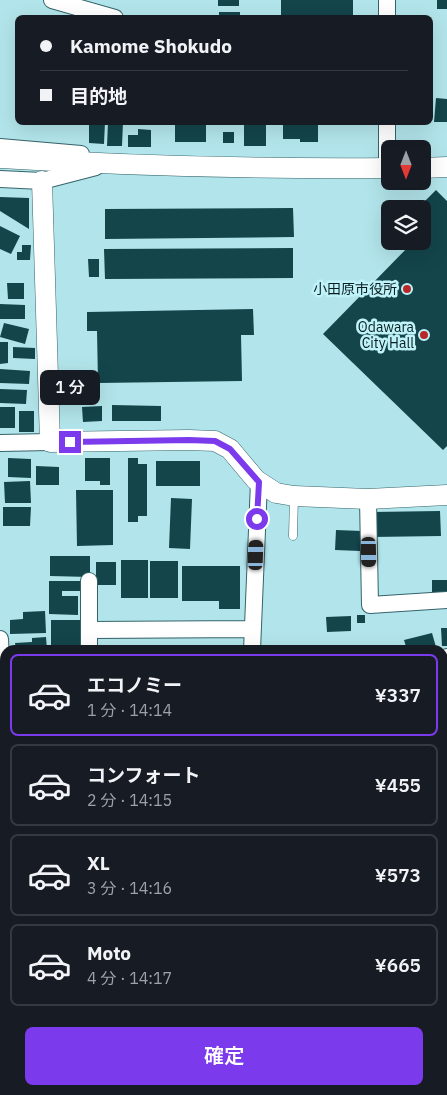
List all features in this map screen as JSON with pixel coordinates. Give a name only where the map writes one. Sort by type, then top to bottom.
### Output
[{"type":"street","points":[[52,0],[104,15]]},
{"type":"street","points":[[386,0],[387,15]]},
{"type":"street","points":[[387,125],[388,140]]},
{"type":"street","points":[[0,147],[79,153],[106,164]]},
{"type":"street","points":[[0,158],[106,164],[265,169],[381,168]]},
{"type":"street","points":[[0,179],[42,181],[106,164]]},
{"type":"street","points":[[431,168],[447,167]]},
{"type":"street","points":[[42,181],[50,442]]},
{"type":"street","points":[[0,443],[215,441],[230,449],[259,482],[276,493],[294,496],[368,499],[447,495]]},
{"type":"street","points":[[252,645],[259,482]]},
{"type":"street","points":[[368,499],[370,605],[447,600]]},
{"type":"street","points":[[88,581],[88,645]]},
{"type":"street","points":[[88,630],[253,629]]},
{"type":"street","points":[[0,639],[0,647]]},
{"type":"lane","points":[[292,536],[294,496]]},
{"type":"building","points":[[218,0],[239,0],[239,6],[218,6]]},
{"type":"building","points":[[281,0],[353,0],[353,15],[281,15]]},
{"type":"building","points":[[437,0],[447,0],[447,9],[437,9]]},
{"type":"building","points":[[219,12],[240,12],[240,15],[219,15]]},
{"type":"building","points":[[436,98],[447,99],[447,122],[434,122]]},
{"type":"building","points":[[89,125],[105,125],[104,144],[89,143]]},
{"type":"building","points":[[108,125],[123,125],[122,146],[107,146]]},
{"type":"building","points":[[175,125],[206,125],[206,142],[175,142]]},
{"type":"building","points":[[244,125],[266,125],[266,146],[244,146]]},
{"type":"building","points":[[283,125],[318,125],[318,142],[300,142],[300,139],[283,139]]},
{"type":"building","points":[[138,129],[151,130],[151,147],[128,147],[128,135],[138,135]]},
{"type":"building","points":[[223,132],[234,132],[234,143],[223,143]]},
{"type":"building","name":"小田原市役所","points":[[436,190],[447,201],[447,446],[443,450],[323,334],[405,250],[431,250],[431,200],[426,200]]},
{"type":"building","points":[[0,197],[29,198],[29,229],[0,211]]},
{"type":"building","points":[[293,208],[294,237],[105,239],[105,209]]},
{"type":"building","points":[[0,226],[20,236],[11,254],[0,249]]},
{"type":"building","points":[[22,245],[31,245],[30,260],[17,260],[17,252],[22,252]]},
{"type":"building","points":[[293,248],[293,278],[105,279],[104,249]]},
{"type":"building","points":[[88,259],[99,259],[99,277],[89,277]]},
{"type":"building","points":[[7,283],[24,283],[24,299],[8,299]]},
{"type":"building","points":[[0,304],[25,305],[25,319],[0,319]]},
{"type":"building","points":[[253,309],[254,335],[241,335],[242,381],[98,383],[97,331],[87,331],[87,312]]},
{"type":"building","points":[[4,323],[29,329],[25,344],[0,337]]},
{"type":"building","points":[[0,342],[8,342],[8,363],[0,364]]},
{"type":"building","points":[[13,347],[35,348],[35,359],[13,358]]},
{"type":"building","points":[[0,369],[30,371],[29,384],[0,383]]},
{"type":"building","points":[[0,389],[27,390],[26,404],[0,403]]},
{"type":"building","points":[[112,405],[161,406],[161,421],[112,421]]},
{"type":"building","points":[[102,406],[102,421],[83,422],[82,407]]},
{"type":"building","points":[[0,407],[15,407],[15,428],[0,428]]},
{"type":"building","points":[[19,411],[34,411],[34,432],[19,432]]},
{"type":"building","points":[[8,458],[31,459],[31,478],[8,477]]},
{"type":"building","points":[[85,458],[110,458],[110,485],[100,485],[100,481],[85,481]]},
{"type":"building","points":[[128,458],[138,458],[138,464],[147,464],[147,516],[138,516],[138,522],[128,522]]},
{"type":"building","points":[[156,461],[200,461],[200,486],[156,486]]},
{"type":"building","points":[[36,466],[59,467],[59,485],[36,485]]},
{"type":"building","points":[[30,481],[31,503],[5,503],[4,482]]},
{"type":"building","points":[[76,490],[113,490],[113,545],[77,546]]},
{"type":"building","points":[[171,498],[192,499],[190,549],[169,548]]},
{"type":"building","points":[[3,507],[31,507],[30,526],[3,526]]},
{"type":"building","points":[[440,511],[441,536],[372,537],[372,512]]},
{"type":"building","points":[[336,530],[362,531],[360,551],[335,550]]},
{"type":"building","points":[[50,556],[90,556],[90,577],[50,576]]},
{"type":"building","points":[[121,560],[148,560],[148,598],[121,598]]},
{"type":"building","points":[[150,561],[178,561],[178,598],[150,598]]},
{"type":"building","points":[[96,562],[116,562],[116,585],[96,585]]},
{"type":"building","points":[[182,566],[240,566],[240,609],[219,609],[219,601],[182,601]]},
{"type":"building","points":[[432,580],[447,580],[447,592],[432,592]]},
{"type":"building","points":[[49,581],[81,581],[81,591],[62,591],[62,596],[78,596],[78,615],[49,614]]},
{"type":"building","points":[[45,611],[46,633],[10,634],[10,620],[23,619],[23,612]]},
{"type":"building","points":[[357,615],[365,615],[365,623],[357,623]]},
{"type":"building","points":[[351,616],[351,631],[327,632],[326,617]]},
{"type":"building","points":[[51,620],[80,620],[80,645],[51,645]]},
{"type":"building","points":[[441,628],[447,628],[447,645],[442,645]]},
{"type":"building","points":[[432,633],[435,645],[406,645],[404,640]]},
{"type":"building","points":[[46,637],[47,645],[15,645],[15,643],[32,642],[32,638]]},
{"type":"place","name":"小田原市役所","points":[[407,289]]},
{"type":"place","name":"Odawara City Hall","points":[[424,335]]},
{"type":"route","points":[[70,442],[215,441],[230,449],[259,482],[257,519]]}]
